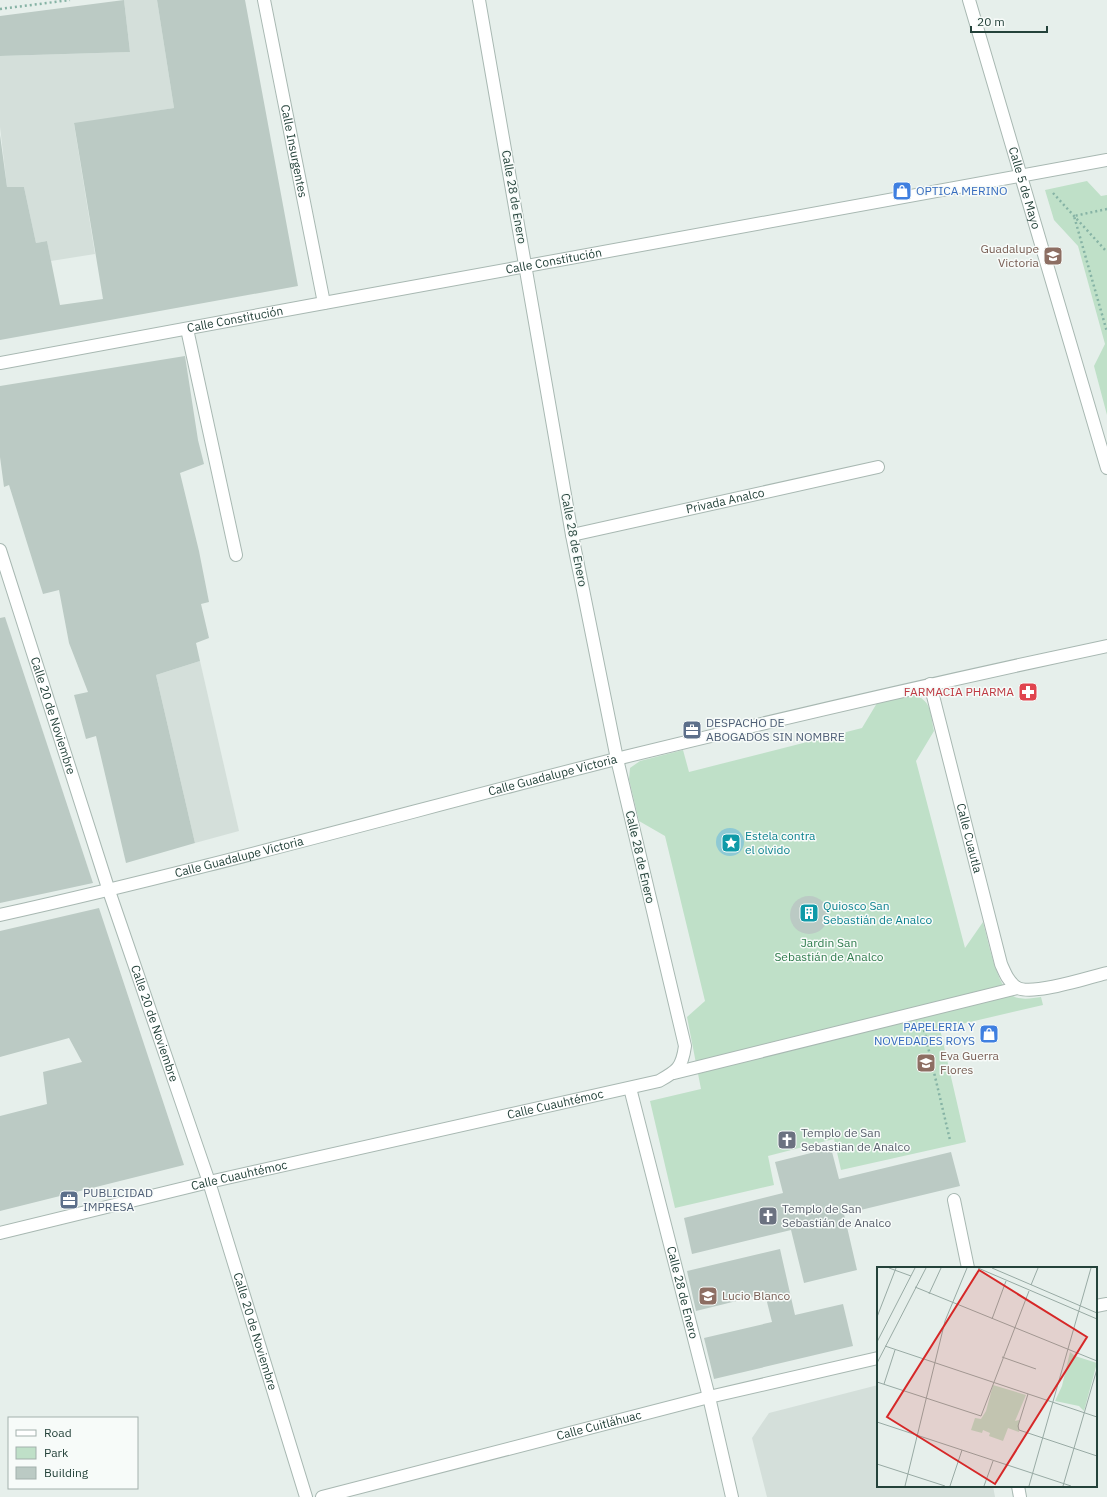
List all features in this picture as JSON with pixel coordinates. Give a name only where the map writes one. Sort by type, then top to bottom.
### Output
[{"type":"street","name":"Calle Insurgentes","points":[[264,0],[324,303]]},
{"type":"street","name":"Calle 28 de Enero","points":[[479,0],[572,535],[617,759],[685,1046],[683,1061],[674,1073]]},
{"type":"street","name":"Calle 5 de Mayo","points":[[969,0],[1107,468]]},
{"type":"street","name":"Calle Constitución","points":[[0,364],[324,303],[1107,160]]},
{"type":"street","points":[[187,329],[236,555]]},
{"type":"street","name":"Privada Analco","points":[[572,535],[878,467]]},
{"type":"street","name":"Calle 20 de Noviembre","points":[[0,550],[110,891],[209,1182],[306,1497]]},
{"type":"street","name":"Calle Guadalupe Victoria","points":[[0,915],[110,891],[617,759],[930,684],[1107,646]]},
{"type":"street","name":"Calle Cuautla","points":[[930,684],[1001,964],[1007,978],[1017,988]]},
{"type":"street","name":"Calle Cuauhtémoc","points":[[0,1233],[209,1182],[659,1082],[674,1073],[1017,988],[1027,990],[1044,989],[1107,973]]},
{"type":"street","name":"Calle 28 de Enero","points":[[630,1088],[709,1397],[732,1497]]},
{"type":"street","points":[[954,1200],[968,1267]]},
{"type":"street","points":[[1097,1306],[1107,1304]]},
{"type":"street","name":"Calle Cuitláhuac","points":[[322,1497],[709,1397],[877,1358]]},
{"type":"street","points":[[1018,1487],[1020,1497]]},
{"type":"path","points":[[0,9],[70,0]]},
{"type":"path","points":[[1053,193],[1107,252]]},
{"type":"path","points":[[1074,216],[1107,209]]},
{"type":"path","points":[[1074,216],[1107,332]]},
{"type":"path","points":[[920,1012],[950,1140]]},
{"type":"shaded area","points":[[124,0],[157,0],[174,108],[74,124],[95,254],[51,261],[47,241],[36,243],[24,187],[7,187],[0,127],[0,56],[130,52]]},
{"type":"shaded area","points":[[200,661],[239,831],[195,843],[156,675]]},
{"type":"shaded area","points":[[877,1385],[877,1487],[993,1487],[995,1497],[767,1497],[752,1438],[769,1413]]},
{"type":"green space","points":[[1087,181],[1101,196],[1107,195],[1107,415],[1094,366],[1105,344],[1078,246],[1054,220],[1045,190]]},
{"type":"green space","name":"Jardin San Sebastián de Analco","points":[[912,694],[927,703],[931,713],[934,731],[916,761],[965,948],[983,922],[994,963],[1002,984],[1007,991],[1016,998],[1027,999],[1041,997],[1043,1005],[940,1029],[966,1142],[841,1170],[834,1139],[768,1156],[774,1185],[675,1208],[650,1101],[701,1089],[687,1017],[705,1001],[665,836],[639,821],[629,779],[630,768],[640,761],[683,750],[689,772],[862,728],[877,703]]},
{"type":"water","points":[[730,828],[740,832],[744,842],[740,852],[730,856],[720,852],[716,842],[720,832]]},
{"type":"building","points":[[124,0],[130,52],[0,56],[0,16]]},
{"type":"building","points":[[157,0],[245,0],[298,286],[0,340],[0,135],[7,187],[24,187],[36,243],[47,241],[60,305],[103,299],[74,123],[174,108]]},
{"type":"building","points":[[185,356],[198,440],[204,464],[180,473],[199,551],[209,602],[201,604],[209,638],[196,643],[200,661],[156,675],[195,843],[126,863],[96,736],[86,739],[74,695],[88,692],[69,643],[59,590],[43,594],[9,485],[4,487],[0,457],[0,386]]},
{"type":"building","points":[[5,617],[93,883],[0,903],[0,618]]},
{"type":"building","name":"Quiosco San Sebastián de Analco","points":[[805,896],[813,896],[823,901],[827,908],[827,922],[823,929],[813,934],[805,934],[795,929],[793,926],[790,919],[790,911],[795,901],[798,899]]},
{"type":"building","points":[[99,908],[184,1165],[0,1211],[0,1116],[47,1104],[43,1072],[82,1062],[69,1038],[0,1057],[0,931]]},
{"type":"building","name":"Templo de San Sebastián de Analco","points":[[831,1148],[839,1179],[951,1152],[960,1186],[844,1214],[857,1270],[804,1283],[791,1230],[692,1254],[684,1218],[783,1193],[775,1162]]},
{"type":"building","points":[[780,1249],[795,1315],[843,1304],[853,1346],[714,1379],[704,1338],[772,1322],[765,1294],[696,1311],[687,1271]]},
{"type":"place","name":"OPTICA MERINO","points":[[902,191]]},
{"type":"place","name":"Guadalupe Victoria","points":[[1053,256]]},
{"type":"place","name":"FARMACIA PHARMA","points":[[1028,692]]},
{"type":"place","name":"DESPACHO DE ABOGADOS SIN NOMBRE","points":[[692,730]]},
{"type":"place","name":"Estela contra el olvido","points":[[731,843]]},
{"type":"place","name":"Quiosco San Sebastián de Analco","points":[[809,913]]},
{"type":"place","name":"PAPELERIA Y NOVEDADES ROYS","points":[[989,1034]]},
{"type":"place","name":"Eva Guerra Flores","points":[[926,1063]]},
{"type":"place","name":"Templo de San Sebastian de Analco","points":[[787,1140]]},
{"type":"place","name":"PUBLICIDAD IMPRESA","points":[[69,1200]]},
{"type":"place","name":"Templo de San Sebastián de Analco","points":[[768,1216]]},
{"type":"place","name":"Lucio Blanco","points":[[708,1296]]}]
